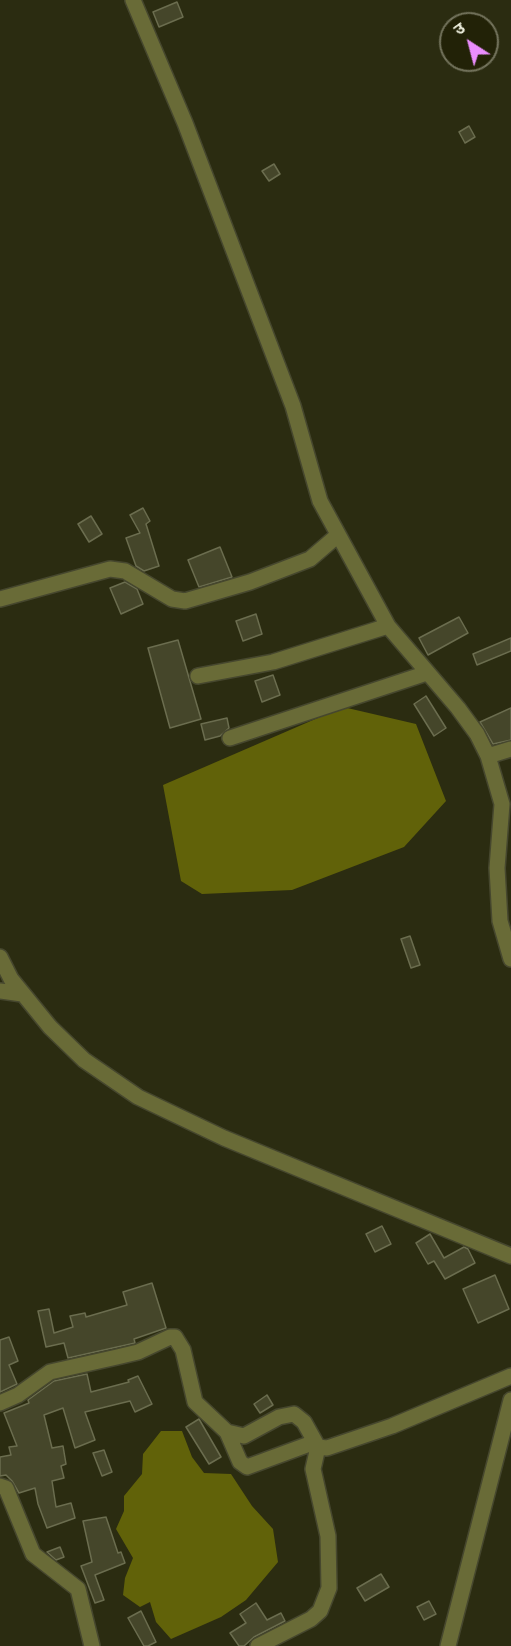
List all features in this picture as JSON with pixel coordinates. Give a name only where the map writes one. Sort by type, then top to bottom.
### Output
[{"type":"street","points":[[133,0],[185,123],[293,406],[313,484],[388,626],[464,717],[488,756],[502,804],[496,868],[500,921],[511,959]]},
{"type":"street","points":[[0,599],[110,569],[125,571],[172,598],[185,601],[250,582],[310,559],[338,535]]},
{"type":"street","points":[[198,676],[273,662],[388,626]]},
{"type":"street","points":[[230,738],[427,673]]},
{"type":"street","points":[[488,756],[511,749]]},
{"type":"street","points":[[0,957],[22,994],[69,1047],[104,1075],[146,1102],[224,1138],[511,1256]]},
{"type":"street","points":[[0,991],[22,994]]},
{"type":"street","points":[[0,1403],[18,1395],[50,1372],[117,1358],[175,1337],[183,1350],[195,1402],[226,1432],[240,1462],[247,1467],[316,1444],[327,1448],[392,1426],[511,1376]]},
{"type":"street","points":[[448,1646],[511,1400]]},
{"type":"street","points":[[226,1432],[244,1436],[279,1418],[294,1414],[304,1422],[316,1444],[313,1469],[328,1536],[329,1588],[320,1611],[311,1619],[258,1646]]},
{"type":"street","points":[[0,1486],[6,1488],[33,1554],[78,1589],[92,1646]]},
{"type":"shaded area","points":[[343,707],[416,724],[446,801],[404,847],[292,890],[202,894],[181,881],[163,785]]},
{"type":"shaded area","points":[[161,1431],[182,1431],[192,1457],[204,1473],[231,1474],[252,1506],[273,1529],[278,1562],[246,1600],[221,1617],[171,1639],[156,1622],[150,1602],[140,1607],[123,1595],[125,1578],[133,1558],[116,1529],[124,1511],[124,1496],[142,1474],[143,1454]]},
{"type":"building","points":[[177,2],[183,17],[159,27],[153,12]]},
{"type":"building","points":[[469,126],[475,137],[465,143],[459,132]]},
{"type":"building","points":[[274,164],[280,174],[269,181],[262,171]]},
{"type":"building","points":[[143,508],[150,521],[146,524],[159,566],[144,571],[136,566],[126,538],[140,533],[130,515]]},
{"type":"building","points":[[91,516],[102,534],[89,542],[78,524]]},
{"type":"building","points":[[220,547],[232,577],[199,587],[188,560]]},
{"type":"building","points":[[125,582],[137,589],[143,604],[121,614],[110,588]]},
{"type":"building","points":[[256,614],[262,634],[243,641],[236,621]]},
{"type":"building","points":[[459,617],[468,633],[428,655],[419,638]]},
{"type":"building","points":[[511,638],[511,651],[477,665],[473,654]]},
{"type":"building","points":[[178,640],[201,719],[170,728],[148,648]]},
{"type":"building","points":[[273,675],[280,695],[262,702],[255,681]]},
{"type":"building","points":[[426,696],[446,728],[434,736],[414,704]]},
{"type":"building","points":[[511,708],[511,740],[493,744],[480,722]]},
{"type":"building","points":[[227,718],[229,728],[220,736],[205,740],[201,724]]},
{"type":"building","points":[[410,936],[420,965],[411,968],[401,939]]},
{"type":"building","points":[[382,1226],[391,1244],[375,1252],[366,1234]]},
{"type":"building","points":[[430,1234],[444,1258],[464,1247],[468,1249],[475,1263],[445,1279],[434,1261],[428,1264],[416,1243]]},
{"type":"building","points":[[495,1275],[509,1309],[478,1323],[463,1289]]},
{"type":"building","points":[[152,1283],[166,1328],[134,1339],[135,1343],[68,1358],[64,1343],[46,1347],[38,1311],[49,1309],[54,1333],[73,1327],[70,1316],[85,1313],[86,1317],[127,1305],[123,1292]]},
{"type":"building","points":[[9,1337],[18,1361],[9,1365],[17,1384],[0,1392],[0,1340]]},
{"type":"building","points":[[87,1374],[91,1392],[129,1382],[128,1380],[138,1376],[152,1404],[135,1412],[130,1401],[85,1412],[95,1440],[75,1448],[63,1408],[44,1415],[52,1448],[63,1446],[66,1464],[61,1466],[64,1478],[52,1481],[56,1507],[71,1503],[75,1518],[47,1528],[35,1488],[19,1493],[6,1475],[0,1476],[0,1457],[11,1455],[9,1447],[17,1446],[4,1413],[29,1403],[28,1400],[54,1381]]},
{"type":"building","points":[[267,1395],[273,1405],[260,1413],[254,1404]]},
{"type":"building","points":[[199,1419],[221,1457],[209,1464],[186,1427]]},
{"type":"building","points":[[104,1450],[112,1472],[102,1476],[93,1453]]},
{"type":"building","points":[[106,1517],[118,1553],[121,1552],[125,1563],[95,1575],[104,1600],[95,1603],[81,1566],[92,1562],[83,1521]]},
{"type":"building","points":[[60,1547],[64,1557],[56,1560],[47,1552]]},
{"type":"building","points":[[381,1574],[389,1587],[365,1601],[357,1588]]},
{"type":"building","points":[[429,1601],[436,1614],[424,1620],[417,1607]]},
{"type":"building","points":[[256,1603],[267,1620],[281,1613],[285,1621],[254,1637],[244,1646],[239,1646],[230,1633],[246,1623],[240,1614]]},
{"type":"building","points":[[141,1611],[156,1642],[148,1646],[144,1646],[128,1618]]}]
